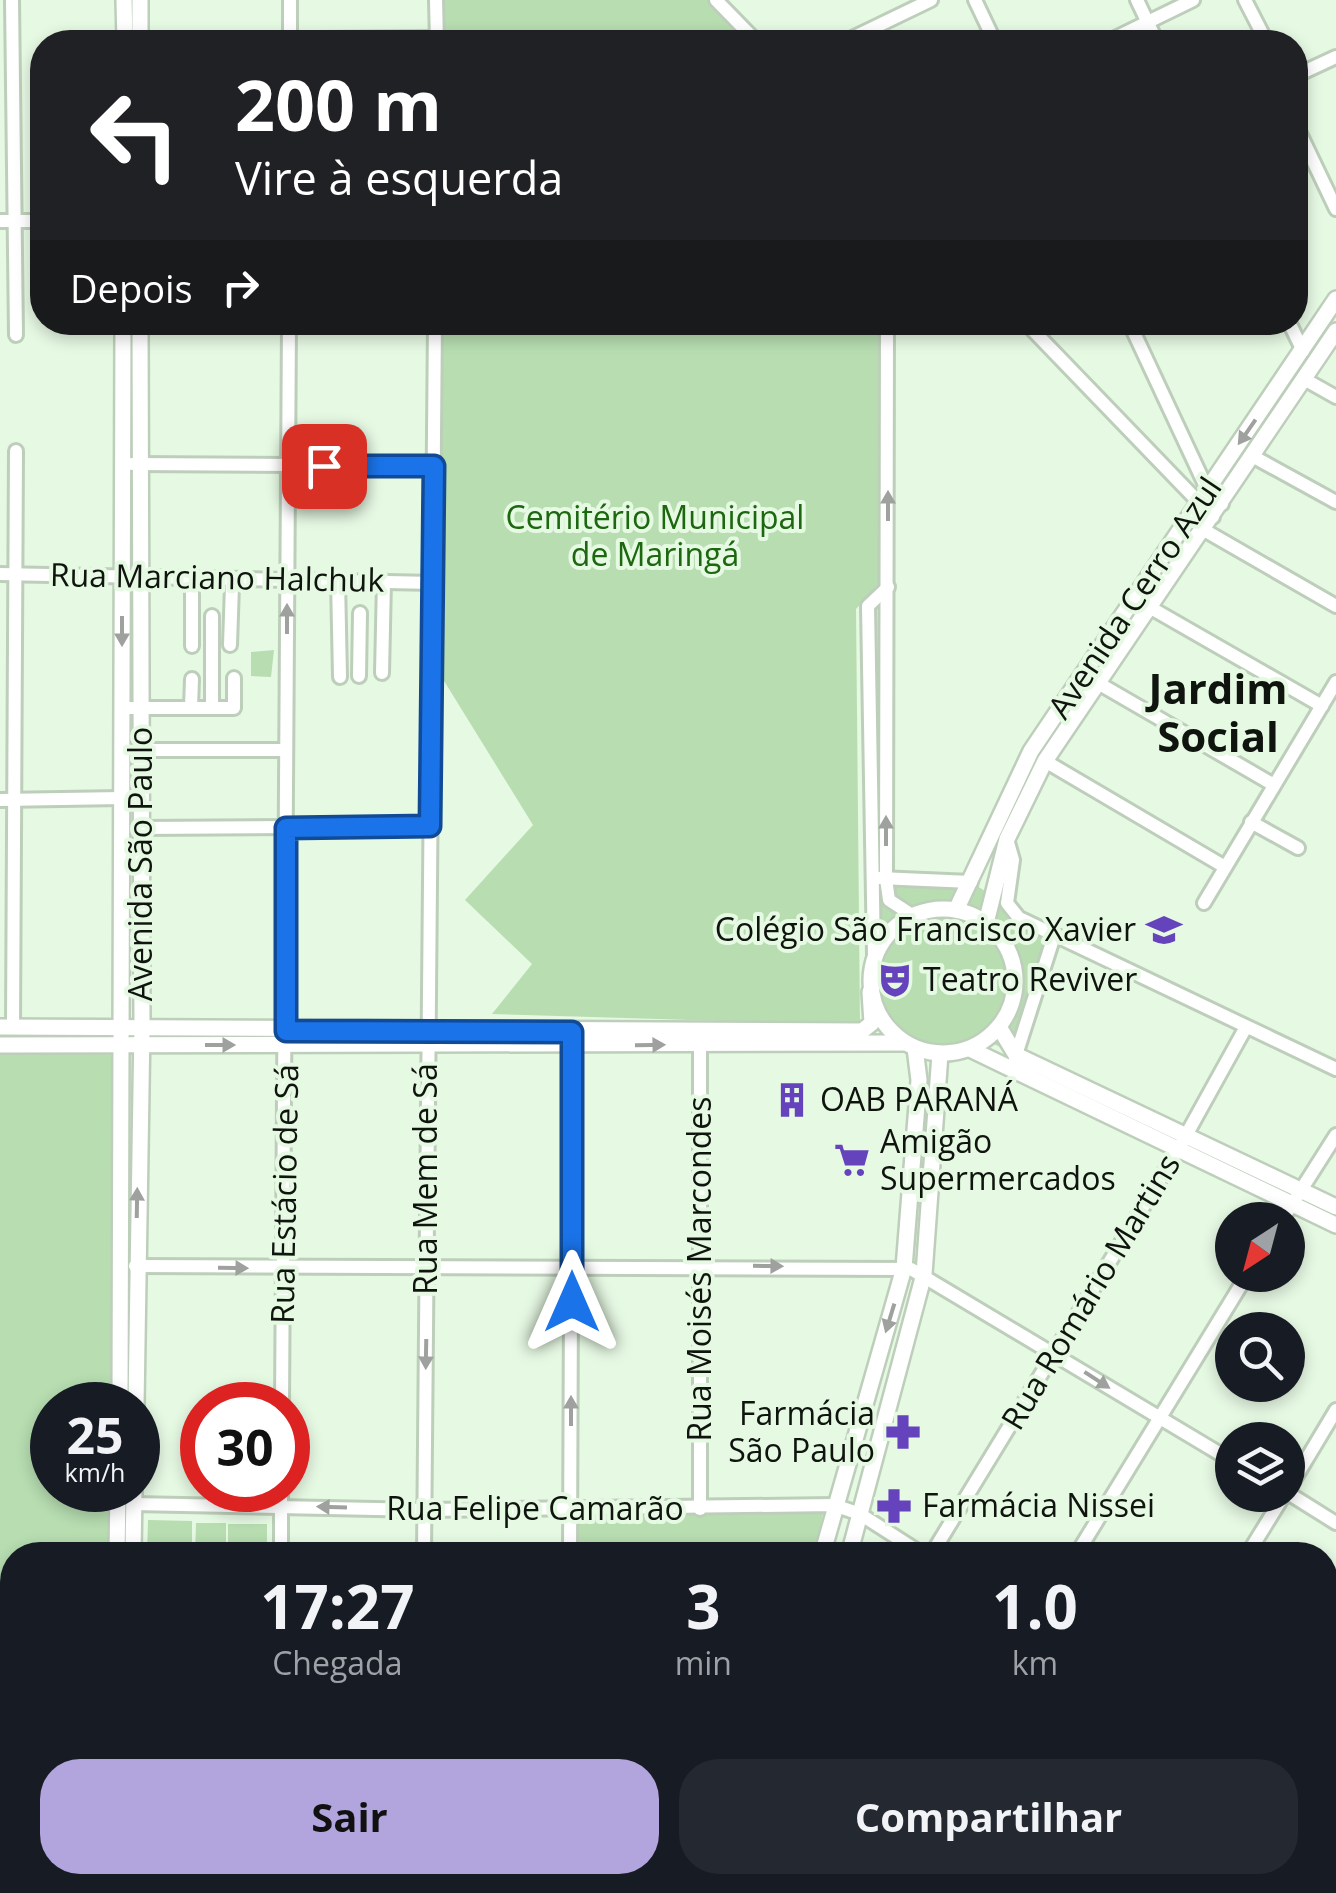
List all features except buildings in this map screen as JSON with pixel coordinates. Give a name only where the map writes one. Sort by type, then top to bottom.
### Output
[{"type":"main road","points":[[124,0],[124,30]]},
{"type":"main road","points":[[140,0],[140,30]]},
{"type":"main road","name":"Avenida Cerro Azul","points":[[956,910],[1021,793],[1282,413],[1303,352],[1336,299]]},
{"type":"main road","name":"Avenida Cerro Azul","points":[[986,923],[1032,751],[1203,496],[1336,331]]},
{"type":"main road","name":"Avenida São Paulo","points":[[123,335],[120,1340],[130,1382]]},
{"type":"main road","name":"Avenida São Paulo","points":[[128,1382],[136,1266],[142,1026],[140,335]]},
{"type":"main road","points":[[0,1044],[141,1045],[286,1038],[572,1039],[862,1031],[872,1023],[874,955],[883,938],[912,915],[932,909],[956,910],[986,923],[1010,953],[1015,972],[1010,1010],[1000,1027],[970,1049]]},
{"type":"main road","points":[[825,1542],[904,1268],[920,1080],[910,1046],[882,1021],[870,992]]},
{"type":"main road","points":[[6,1027],[142,1026],[286,1038]]},
{"type":"main road","points":[[1000,1027],[1014,1062]]},
{"type":"main road","points":[[700,1037],[910,1046],[940,1054],[970,1049],[1014,1062],[1296,1197],[1336,1225]]},
{"type":"main road","points":[[852,1542],[924,1274],[940,1054]]},
{"type":"main road","points":[[1296,1197],[1336,1207]]},
{"type":"main road","points":[[117,1542],[118,1512]]},
{"type":"main road","points":[[133,1512],[133,1542]]},
{"type":"street","points":[[12,0],[6,114],[7,221],[16,335]]},
{"type":"street","points":[[290,0],[290,30]]},
{"type":"street","points":[[436,0],[437,30]]},
{"type":"street","points":[[716,0],[746,30]]},
{"type":"street","points":[[869,30],[931,0]]},
{"type":"street","points":[[975,0],[989,30]]},
{"type":"street","points":[[1137,0],[1152,30]]},
{"type":"street","points":[[1132,30],[1193,0]]},
{"type":"street","points":[[1245,0],[1260,30]]},
{"type":"street","points":[[1308,70],[1336,57]]},
{"type":"street","points":[[1308,151],[1336,208]]},
{"type":"street","name":"Rua Estácio de Sá","points":[[282,1382],[289,335]]},
{"type":"street","name":"Rua Mem de Sá","points":[[424,1542],[436,335]]},
{"type":"street","points":[[887,335],[886,879],[888,900],[912,915]]},
{"type":"street","points":[[1038,335],[1203,496]]},
{"type":"street","points":[[1134,335],[1213,517],[1336,606]]},
{"type":"street","points":[[1295,335],[1303,352]]},
{"type":"street","points":[[1296,376],[1336,397]]},
{"type":"street","points":[[6,1027],[7,574],[16,451]]},
{"type":"street","points":[[1254,457],[1336,502]]},
{"type":"street","points":[[123,464],[434,466]]},
{"type":"street","name":"Rua Marciano Halchuk","points":[[7,574],[435,583]]},
{"type":"street","points":[[338,580],[340,676]]},
{"type":"street","points":[[382,673],[384,582]]},
{"type":"street","points":[[230,644],[232,585]]},
{"type":"street","points":[[874,955],[868,606],[888,587]]},
{"type":"street","points":[[192,589],[192,646]]},
{"type":"street","points":[[1151,608],[1322,706]]},
{"type":"street","points":[[338,613],[383,613]]},
{"type":"street","points":[[359,676],[360,614]]},
{"type":"street","points":[[192,616],[230,616]]},
{"type":"street","points":[[212,616],[212,707]]},
{"type":"street","points":[[191,708],[192,678]]},
{"type":"street","points":[[122,708],[234,708],[234,678]]},
{"type":"street","points":[[1204,903],[1336,682]]},
{"type":"street","points":[[1098,683],[1274,785]]},
{"type":"street","points":[[141,750],[286,750]]},
{"type":"street","points":[[1045,761],[1225,867]]},
{"type":"street","points":[[7,800],[123,798]]},
{"type":"street","points":[[1252,822],[1298,848]]},
{"type":"street","points":[[141,828],[430,826]]},
{"type":"street","points":[[1006,840],[1013,860],[1007,903],[1019,918],[1336,1069]]},
{"type":"street","points":[[870,877],[971,882]]},
{"type":"street","points":[[1014,1062],[1054,936]]},
{"type":"street","name":"Rua Romário Martins","points":[[936,1542],[1182,1142],[1246,1027]]},
{"type":"street","name":"Rua Moisés Marcondes","points":[[700,1037],[700,1508]]},
{"type":"street","points":[[570,1542],[572,1039]]},
{"type":"street","points":[[1293,1202],[1336,1135]]},
{"type":"street","points":[[136,1266],[426,1270],[698,1265],[904,1268],[924,1274],[1215,1452]]},
{"type":"street","points":[[1084,1542],[1237,1292]]},
{"type":"street","points":[[1305,1461],[1336,1410]]},
{"type":"street","points":[[1305,1503],[1336,1522]]},
{"type":"street","name":"Rua Felipe Camarão","points":[[310,1507],[424,1510],[834,1505],[860,1514],[906,1542]]},
{"type":"street","points":[[281,1512],[281,1542]]},
{"type":"street","points":[[1255,1542],[1274,1512]]},
{"type":"green space","points":[[442,0],[707,0],[736,30],[442,30]]},
{"type":"green space","name":"Cemitério Municipal de Maringá","points":[[442,335],[881,335],[878,584],[856,609],[860,1025],[492,1014],[532,964],[465,900],[533,825],[441,676]]},
{"type":"green space","points":[[274,650],[271,677],[251,676],[251,652]]},
{"type":"green space","points":[[870,877],[971,882],[1054,936],[1016,1055],[986,1040],[951,1051],[933,1051],[900,1040],[887,1028],[870,988],[875,936]]},
{"type":"green space","points":[[0,1046],[120,1048],[117,1382],[30,1382],[30,1512],[116,1512],[115,1542],[0,1542]]},
{"type":"green space","points":[[577,1512],[823,1514],[817,1542],[577,1542]]},
{"type":"green space","points":[[148,1520],[192,1521],[192,1542],[147,1542]]},
{"type":"green space","points":[[196,1523],[226,1523],[226,1542],[195,1542]]},
{"type":"green space","points":[[228,1524],[267,1524],[267,1542],[228,1542]]},
{"type":"place","name":"Colégio São Francisco Xavier","points":[[1164,930]]},
{"type":"place","name":"Teatro Reviver","points":[[895,980]]},
{"type":"place","name":"OAB PARANÁ","points":[[792,1100]]},
{"type":"place","name":"Amigão Supermercados","points":[[852,1160]]},
{"type":"place","name":"Farmácia São Paulo","points":[[903,1432]]},
{"type":"place","name":"Farmácia Nissei","points":[[894,1506]]},
{"type":"district","name":"Jardim Social","points":[[1218,713]]},
{"type":"route","points":[[324,466],[434,466],[430,826],[286,828],[286,1031],[572,1032],[572,1302]]}]
